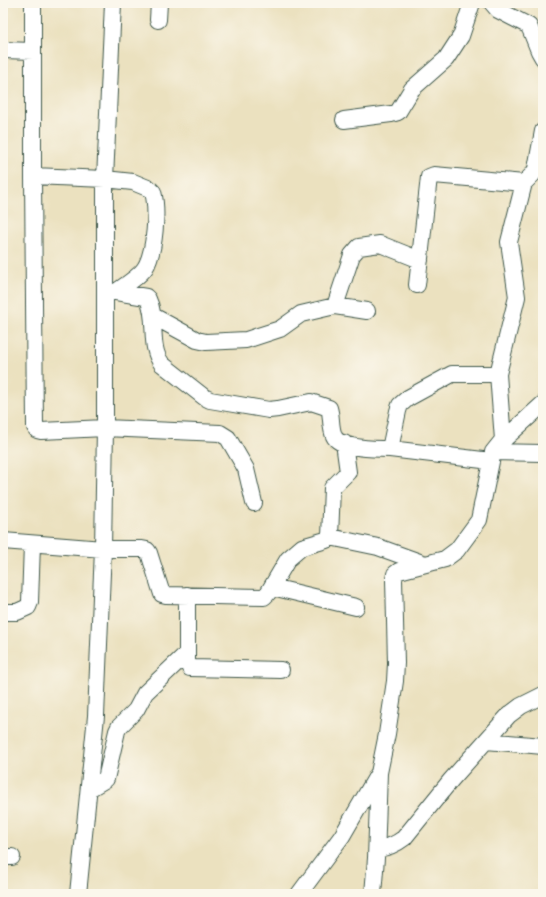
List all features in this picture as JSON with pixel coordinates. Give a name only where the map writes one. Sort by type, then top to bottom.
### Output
[{"type":"street","points":[[33,3],[32,176],[37,430],[105,428],[224,434],[228,438],[246,469],[254,503]]},
{"type":"street","points":[[78,894],[96,716],[103,549],[105,428],[111,292],[105,179],[113,3]]},
{"type":"street","points":[[158,20],[159,3]]},
{"type":"street","points":[[344,120],[398,112],[412,90],[443,62],[459,40],[472,3]]},
{"type":"street","points":[[492,3],[498,10],[529,26],[538,51],[543,58]]},
{"type":"street","points":[[3,50],[33,51]]},
{"type":"street","points":[[373,894],[379,773],[395,681],[395,574],[445,559],[453,554],[476,526],[480,515],[496,451],[498,374],[517,297],[509,242],[524,183],[534,174],[536,169],[543,131]]},
{"type":"street","points":[[417,286],[429,177],[434,175],[524,183]]},
{"type":"street","points":[[32,176],[105,179],[138,183],[150,189],[154,196],[155,235],[146,264],[142,271],[111,292]]},
{"type":"street","points":[[335,306],[352,255],[359,247],[380,244],[420,260]]},
{"type":"street","points":[[111,292],[146,297],[149,301],[153,316],[155,347],[158,359],[162,364],[210,400],[273,410],[313,402],[328,408],[334,437],[344,443],[364,449],[543,453]]},
{"type":"street","points":[[153,316],[200,341],[243,341],[280,329],[301,314],[335,306],[367,311]]},
{"type":"street","points":[[390,449],[400,405],[408,398],[452,374],[498,374]]},
{"type":"street","points":[[496,451],[543,404]]},
{"type":"street","points":[[330,537],[332,488],[348,472],[344,443]]},
{"type":"street","points":[[3,541],[103,549],[147,550],[162,594],[166,595],[264,597],[272,587],[286,561],[299,549],[329,539],[330,537],[378,547],[425,564]]},
{"type":"street","points":[[3,612],[17,612],[28,607],[30,602],[32,544]]},
{"type":"street","points":[[272,587],[356,607]]},
{"type":"street","points":[[187,595],[186,653],[190,668],[281,670]]},
{"type":"street","points":[[89,789],[106,779],[119,727],[136,710],[145,693],[186,653]]},
{"type":"street","points":[[376,849],[391,846],[404,838],[451,780],[509,715],[521,706],[543,695]]},
{"type":"street","points":[[486,741],[543,746]]},
{"type":"street","points":[[299,894],[342,836],[379,773]]}]
